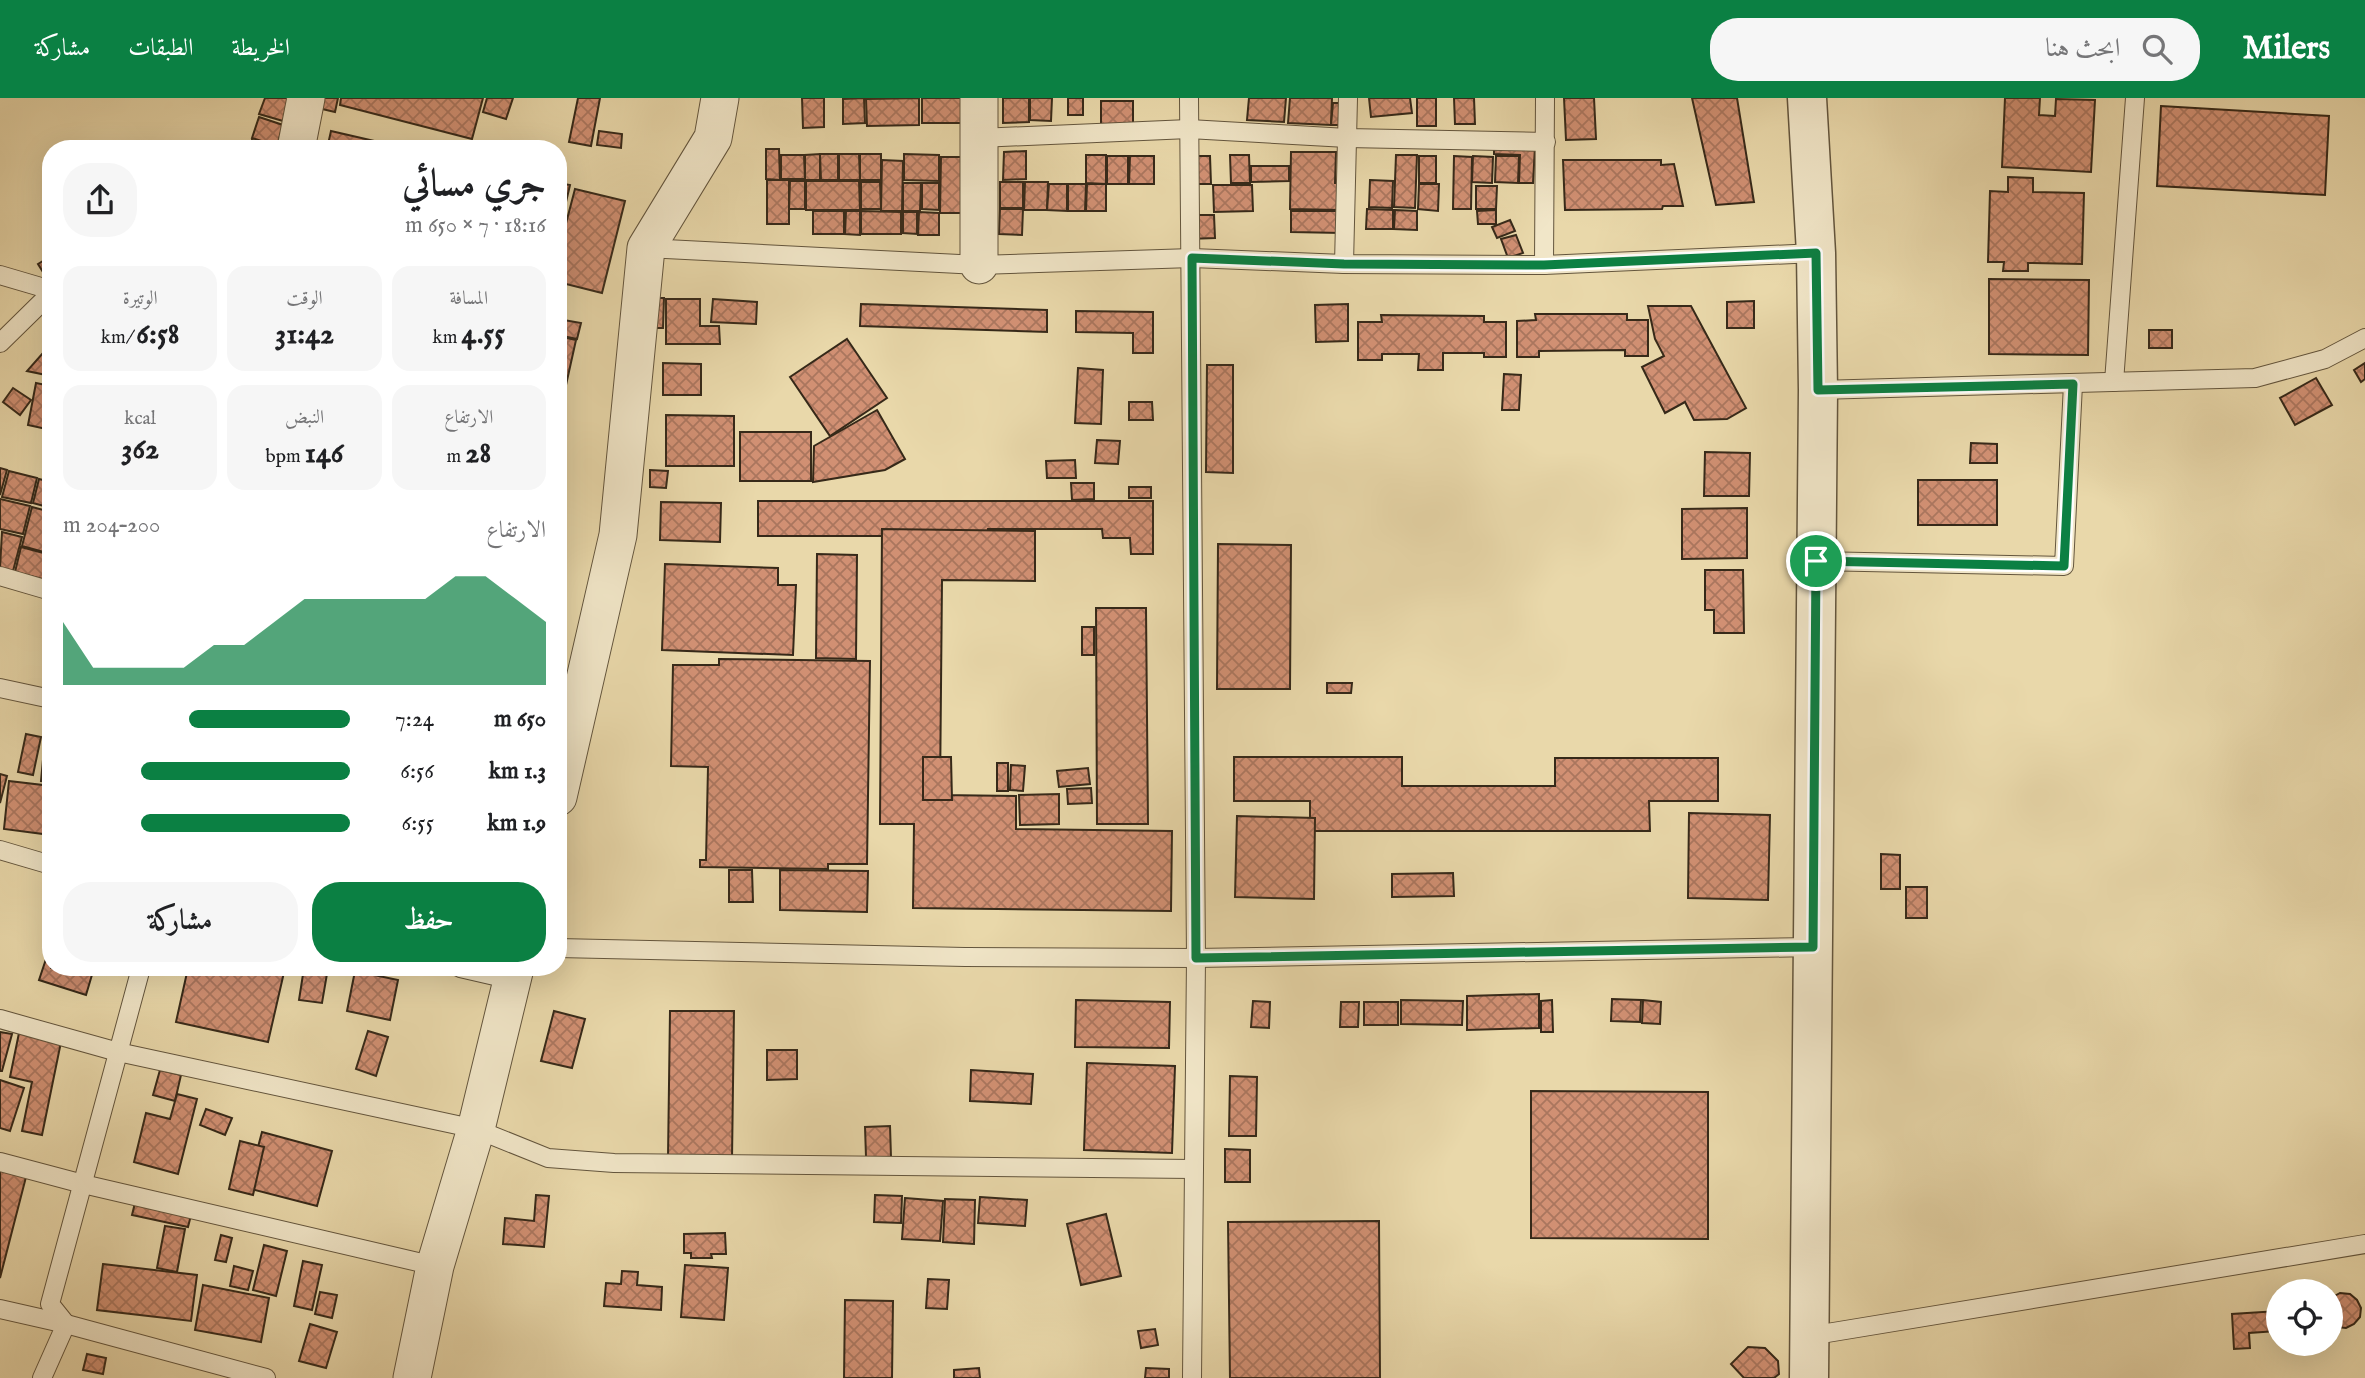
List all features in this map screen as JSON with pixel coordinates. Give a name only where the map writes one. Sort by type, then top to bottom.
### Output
[{"type":"street","points":[[298,140],[306,98]]},
{"type":"street","points":[[568,709],[618,535],[646,248],[713,138],[720,98]]},
{"type":"street","points":[[979,98],[979,265]]},
{"type":"street","points":[[1807,98],[1816,253],[1818,390],[1809,1378]]},
{"type":"street","points":[[412,1378],[435,1266],[476,1129],[513,976]]},
{"type":"lane","points":[[1189,98],[1196,958],[1192,1378]]},
{"type":"lane","points":[[1344,264],[1348,98]]},
{"type":"lane","points":[[1544,265],[1545,98]]},
{"type":"lane","points":[[2114,382],[2135,98]]},
{"type":"lane","points":[[979,138],[1189,128],[1347,138],[1546,142]]},
{"type":"lane","points":[[646,248],[979,265],[1192,258],[1344,264],[1544,265],[1816,253]]},
{"type":"lane","points":[[0,275],[42,289]]},
{"type":"lane","points":[[0,343],[42,301]]},
{"type":"lane","points":[[1818,390],[2255,378],[2325,359],[2365,338]]},
{"type":"lane","points":[[1816,561],[2064,566],[2073,384]]},
{"type":"lane","points":[[0,576],[42,588]]},
{"type":"lane","points":[[0,688],[42,697]]},
{"type":"lane","points":[[0,850],[42,862]]},
{"type":"lane","points":[[567,948],[1196,958],[1813,947]]},
{"type":"lane","points":[[66,1324],[50,1304],[139,976]]},
{"type":"lane","points":[[0,1019],[118,1052],[476,1129],[548,1158],[614,1163],[1194,1169]]},
{"type":"lane","points":[[0,1162],[435,1266]]},
{"type":"lane","points":[[1809,1336],[2365,1244]]},
{"type":"lane","points":[[0,1310],[66,1324],[266,1378]]},
{"type":"lane","points":[[43,1378],[66,1324]]},
{"type":"building","points":[[265,98],[290,98],[283,121],[259,114]]},
{"type":"building","points":[[324,98],[338,98],[335,112],[322,109]]},
{"type":"building","points":[[341,98],[483,98],[472,139],[340,105]]},
{"type":"building","points":[[487,98],[513,98],[506,119],[483,112]]},
{"type":"building","points":[[578,98],[600,98],[591,146],[569,142]]},
{"type":"building","points":[[802,98],[824,98],[824,127],[803,128]]},
{"type":"building","points":[[864,98],[865,123],[843,124],[843,99]]},
{"type":"building","points":[[919,98],[919,125],[867,126],[866,99]]},
{"type":"building","points":[[922,98],[964,98],[964,123],[922,123]]},
{"type":"building","points":[[1003,98],[1029,98],[1029,122],[1003,123]]},
{"type":"building","points":[[1030,98],[1052,98],[1051,121],[1030,120]]},
{"type":"building","points":[[1068,98],[1083,98],[1083,115],[1068,115]]},
{"type":"building","points":[[1249,98],[1286,98],[1284,122],[1247,120]]},
{"type":"building","points":[[1290,98],[1332,98],[1331,125],[1288,123]]},
{"type":"building","points":[[1369,98],[1410,98],[1412,113],[1371,117]]},
{"type":"building","points":[[1417,98],[1436,98],[1436,126],[1417,126]]},
{"type":"building","points":[[1454,98],[1474,98],[1475,124],[1455,124]]},
{"type":"building","points":[[1564,98],[1594,98],[1596,139],[1566,140]]},
{"type":"building","points":[[1692,98],[1737,98],[1754,202],[1716,205]]},
{"type":"building","points":[[2005,98],[2040,98],[2039,115],[2055,116],[2056,99],[2095,100],[2091,172],[2002,167]]},
{"type":"building","points":[[1101,101],[1133,101],[1133,126],[1101,126]]},
{"type":"building","points":[[1333,103],[1343,103],[1342,125],[1331,125]]},
{"type":"building","points":[[2161,106],[2329,116],[2325,195],[2157,186]]},
{"type":"building","points":[[259,117],[283,125],[279,140],[252,138]]},
{"type":"building","points":[[331,131],[370,140],[329,140]]},
{"type":"building","points":[[599,131],[622,134],[621,148],[597,145]]},
{"type":"building","points":[[1494,146],[1535,147],[1533,183],[1519,183],[1520,155],[1494,154]]},
{"type":"building","points":[[766,149],[779,149],[780,180],[766,179]]},
{"type":"building","points":[[1026,151],[1026,179],[1003,180],[1004,152]]},
{"type":"building","points":[[1291,152],[1336,152],[1335,183],[1342,183],[1341,210],[1290,209]]},
{"type":"building","points":[[820,154],[820,180],[805,180],[805,155]]},
{"type":"building","points":[[820,154],[838,154],[838,180],[821,180]]},
{"type":"building","points":[[839,154],[859,154],[860,180],[839,180]]},
{"type":"building","points":[[860,154],[881,154],[881,180],[860,180]]},
{"type":"building","points":[[904,154],[939,155],[939,181],[904,180]]},
{"type":"building","points":[[781,155],[804,155],[805,179],[781,179]]},
{"type":"building","points":[[1086,155],[1106,155],[1106,184],[1086,183]]},
{"type":"building","points":[[1230,155],[1249,155],[1250,183],[1231,183]]},
{"type":"building","points":[[1396,155],[1417,155],[1415,208],[1394,207]]},
{"type":"building","points":[[1107,156],[1128,156],[1128,184],[1107,184]]},
{"type":"building","points":[[1130,156],[1154,156],[1154,184],[1129,184]]},
{"type":"building","points":[[1187,156],[1210,156],[1211,184],[1187,184]]},
{"type":"building","points":[[1419,156],[1436,156],[1436,183],[1419,183]]},
{"type":"building","points":[[1454,156],[1472,157],[1471,209],[1453,209]]},
{"type":"building","points":[[1473,156],[1493,157],[1492,183],[1472,182]]},
{"type":"building","points":[[1496,156],[1519,156],[1518,183],[1495,182]]},
{"type":"building","points":[[941,157],[965,157],[964,213],[940,213]]},
{"type":"building","points":[[882,160],[903,161],[902,211],[881,211]]},
{"type":"building","points":[[1563,160],[1661,160],[1661,165],[1674,164],[1683,206],[1663,206],[1662,209],[1565,210]]},
{"type":"building","points":[[1251,166],[1289,166],[1289,181],[1251,182]]},
{"type":"building","points":[[2008,177],[2033,178],[2033,192],[2084,193],[2082,264],[2028,263],[2028,271],[2003,271],[2004,262],[1988,262],[1990,191],[2008,192]]},
{"type":"building","points":[[767,180],[789,180],[789,224],[767,224]]},
{"type":"building","points":[[1370,180],[1393,181],[1392,208],[1369,207]]},
{"type":"building","points":[[790,181],[805,181],[805,209],[789,209]]},
{"type":"building","points":[[806,181],[859,181],[860,210],[806,210]]},
{"type":"building","points":[[861,182],[880,182],[881,209],[861,209]]},
{"type":"building","points":[[1000,182],[1023,182],[1023,208],[1000,208]]},
{"type":"building","points":[[1025,182],[1048,182],[1047,210],[1024,210]]},
{"type":"building","points":[[903,183],[921,183],[920,211],[903,211]]},
{"type":"building","points":[[922,183],[939,183],[939,210],[922,209]]},
{"type":"building","points":[[1049,184],[1067,184],[1067,211],[1047,210]]},
{"type":"building","points":[[1068,184],[1086,184],[1085,211],[1068,211]]},
{"type":"building","points":[[1087,184],[1106,184],[1106,211],[1086,211]]},
{"type":"building","points":[[1419,184],[1439,184],[1438,211],[1418,209]]},
{"type":"building","points":[[1213,185],[1252,185],[1253,211],[1214,212]]},
{"type":"building","points":[[1476,186],[1497,186],[1496,209],[1476,209]]},
{"type":"building","points":[[575,189],[625,201],[602,293],[567,284],[567,220]]},
{"type":"building","points":[[1000,209],[1023,209],[1022,235],[999,234]]},
{"type":"building","points":[[1367,209],[1393,210],[1393,229],[1366,229]]},
{"type":"building","points":[[1395,210],[1417,211],[1417,230],[1394,229]]},
{"type":"building","points":[[1496,210],[1496,224],[1478,224],[1477,211]]},
{"type":"building","points":[[813,211],[844,211],[844,234],[813,234]]},
{"type":"building","points":[[846,211],[860,211],[860,235],[845,234]]},
{"type":"building","points":[[861,211],[901,212],[901,234],[861,234]]},
{"type":"building","points":[[1291,211],[1341,211],[1342,233],[1291,232]]},
{"type":"building","points":[[903,212],[917,212],[917,234],[903,233]]},
{"type":"building","points":[[919,212],[939,213],[939,235],[918,235]]},
{"type":"building","points":[[1188,215],[1214,215],[1215,238],[1188,239]]},
{"type":"building","points":[[1510,220],[1515,231],[1497,238],[1492,227]]},
{"type":"building","points":[[1516,235],[1523,253],[1508,258],[1501,239]]},
{"type":"building","points":[[1989,279],[2089,280],[2088,355],[1989,354]]},
{"type":"building","points":[[652,298],[664,298],[663,328],[651,328]]},
{"type":"building","points":[[666,299],[700,299],[700,326],[719,326],[720,344],[666,344]]},
{"type":"building","points":[[713,299],[757,302],[756,324],[711,322]]},
{"type":"building","points":[[1754,301],[1754,328],[1727,328],[1727,302]]},
{"type":"building","points":[[861,304],[1047,310],[1047,332],[860,326]]},
{"type":"building","points":[[1348,304],[1348,341],[1316,342],[1315,305]]},
{"type":"building","points":[[1648,306],[1691,306],[1746,408],[1727,419],[1694,420],[1685,402],[1665,413],[1642,367],[1664,356],[1655,339]]},
{"type":"building","points":[[1076,311],[1153,312],[1153,353],[1133,353],[1133,333],[1076,332]]},
{"type":"building","points":[[1535,314],[1627,314],[1627,320],[1648,320],[1648,356],[1625,356],[1625,350],[1539,351],[1539,357],[1517,357],[1517,321],[1536,320]]},
{"type":"building","points":[[1381,315],[1484,316],[1484,322],[1506,322],[1506,357],[1484,357],[1484,353],[1443,353],[1443,370],[1418,370],[1419,354],[1382,354],[1382,360],[1358,360],[1358,322],[1382,322]]},
{"type":"building","points":[[567,321],[581,323],[577,339],[567,337]]},
{"type":"building","points":[[2149,330],[2172,330],[2172,348],[2149,348]]},
{"type":"building","points":[[567,338],[576,340],[567,380]]},
{"type":"building","points":[[847,339],[887,398],[830,436],[790,377]]},
{"type":"building","points":[[42,354],[42,374],[27,371]]},
{"type":"building","points":[[663,363],[701,364],[701,395],[663,395]]},
{"type":"building","points":[[2365,363],[2365,379],[2361,382],[2354,370]]},
{"type":"building","points":[[1207,365],[1233,365],[1233,473],[1206,472]]},
{"type":"building","points":[[1078,368],[1103,370],[1101,424],[1075,423]]},
{"type":"building","points":[[1504,374],[1521,375],[1519,410],[1502,410]]},
{"type":"building","points":[[2316,378],[2332,405],[2295,425],[2280,398]]},
{"type":"building","points":[[36,383],[42,384],[42,428],[28,425]]},
{"type":"building","points":[[13,388],[31,400],[20,415],[3,402]]},
{"type":"building","points":[[1129,402],[1152,402],[1153,420],[1129,420]]},
{"type":"building","points":[[877,410],[905,459],[885,470],[813,482],[814,446]]},
{"type":"building","points":[[666,415],[734,416],[734,466],[666,466]]},
{"type":"building","points":[[740,432],[811,432],[811,481],[740,481]]},
{"type":"building","points":[[1097,440],[1120,441],[1118,464],[1095,463]]},
{"type":"building","points":[[1971,443],[1997,444],[1997,463],[1970,463]]},
{"type":"building","points":[[1705,452],[1750,453],[1749,496],[1704,496]]},
{"type":"building","points":[[1075,460],[1076,478],[1047,478],[1046,461]]},
{"type":"building","points":[[0,468],[7,470],[0,495]]},
{"type":"building","points":[[650,470],[668,471],[666,488],[650,487]]},
{"type":"building","points":[[9,471],[37,478],[31,503],[2,497]]},
{"type":"building","points":[[39,479],[42,480],[42,506],[33,503]]},
{"type":"building","points":[[1918,480],[1997,480],[1997,525],[1918,525]]},
{"type":"building","points":[[1071,483],[1094,483],[1094,499],[1072,500]]},
{"type":"building","points":[[1129,487],[1151,487],[1151,498],[1129,498]]},
{"type":"building","points":[[0,499],[30,506],[23,534],[0,529]]},
{"type":"building","points":[[758,501],[1153,501],[1153,554],[1131,554],[1130,538],[1103,538],[1102,529],[988,529],[987,536],[758,536]]},
{"type":"building","points":[[661,502],[721,503],[720,542],[660,540]]},
{"type":"building","points":[[32,507],[42,510],[42,552],[22,546]]},
{"type":"building","points":[[1747,508],[1747,558],[1682,559],[1682,509]]},
{"type":"building","points":[[882,529],[1035,531],[1035,581],[942,580],[940,795],[1016,796],[1016,829],[1172,831],[1171,911],[913,908],[914,824],[880,824]]},
{"type":"building","points":[[2,532],[22,537],[13,571],[0,568]]},
{"type":"building","points":[[1218,544],[1291,545],[1290,689],[1217,689]]},
{"type":"building","points":[[21,547],[42,553],[42,579],[15,572]]},
{"type":"building","points":[[817,554],[857,555],[856,659],[816,658]]},
{"type":"building","points":[[665,564],[778,568],[778,585],[796,585],[793,655],[662,650]]},
{"type":"building","points":[[1705,570],[1743,570],[1744,633],[1714,633],[1714,610],[1705,610]]},
{"type":"building","points":[[1096,608],[1146,608],[1148,824],[1097,824]]},
{"type":"building","points":[[1082,627],[1094,627],[1094,655],[1082,655]]},
{"type":"building","points":[[719,659],[870,661],[867,864],[828,864],[828,869],[700,867],[700,860],[706,860],[708,767],[671,766],[673,665],[719,665]]},
{"type":"building","points":[[1327,683],[1352,683],[1351,693],[1327,693]]},
{"type":"building","points":[[26,734],[41,737],[33,775],[18,772]]},
{"type":"building","points":[[923,757],[951,757],[952,800],[923,800]]},
{"type":"building","points":[[1234,757],[1402,757],[1402,786],[1555,786],[1555,758],[1718,758],[1718,801],[1649,801],[1650,831],[1310,831],[1310,801],[1234,801]]},
{"type":"building","points":[[997,763],[1008,763],[1008,791],[997,791]]},
{"type":"building","points":[[1011,765],[1025,766],[1023,791],[1010,790]]},
{"type":"building","points":[[1088,768],[1090,784],[1059,787],[1057,771]]},
{"type":"building","points":[[0,774],[7,776],[0,803]]},
{"type":"building","points":[[9,781],[42,785],[42,834],[4,829]]},
{"type":"building","points":[[1091,788],[1092,803],[1068,804],[1067,789]]},
{"type":"building","points":[[1059,794],[1059,824],[1020,825],[1019,795]]},
{"type":"building","points":[[1689,813],[1770,815],[1768,900],[1688,898]]},
{"type":"building","points":[[1237,816],[1315,818],[1314,899],[1235,897]]},
{"type":"building","points":[[1881,854],[1900,855],[1900,889],[1881,889]]},
{"type":"building","points":[[729,870],[752,870],[753,902],[729,902]]},
{"type":"building","points":[[780,870],[868,871],[867,912],[780,910]]},
{"type":"building","points":[[1453,873],[1454,896],[1392,897],[1392,874]]},
{"type":"building","points":[[1906,887],[1927,887],[1927,918],[1906,918]]},
{"type":"building","points":[[42,971],[42,976],[92,976],[86,995],[39,980]]},
{"type":"building","points":[[186,976],[283,976],[268,1042],[176,1022]]},
{"type":"building","points":[[303,976],[327,976],[322,1003],[299,1000]]},
{"type":"building","points":[[354,976],[379,976],[398,980],[390,1020],[347,1011]]},
{"type":"building","points":[[1539,994],[1539,1028],[1467,1030],[1467,996]]},
{"type":"building","points":[[1612,999],[1641,1000],[1640,1022],[1611,1021]]},
{"type":"building","points":[[1076,1000],[1170,1002],[1169,1048],[1075,1047]]},
{"type":"building","points":[[1401,1000],[1463,1001],[1462,1025],[1401,1024]]},
{"type":"building","points":[[1552,1000],[1553,1032],[1541,1032],[1541,1001]]},
{"type":"building","points":[[1643,1000],[1661,1002],[1660,1024],[1642,1023]]},
{"type":"building","points":[[1253,1001],[1270,1002],[1269,1028],[1251,1027]]},
{"type":"building","points":[[1341,1002],[1359,1002],[1358,1027],[1340,1027]]},
{"type":"building","points":[[1364,1002],[1398,1002],[1398,1025],[1364,1025]]},
{"type":"building","points":[[554,1011],[585,1019],[572,1068],[541,1061]]},
{"type":"building","points":[[670,1011],[734,1011],[732,1159],[668,1158]]},
{"type":"building","points":[[368,1031],[388,1037],[376,1076],[356,1069]]},
{"type":"building","points":[[0,1032],[12,1034],[2,1071],[0,1071]]},
{"type":"building","points":[[19,1033],[61,1042],[42,1135],[22,1131],[32,1082],[10,1077]]},
{"type":"building","points":[[767,1050],[797,1050],[797,1079],[767,1080]]},
{"type":"building","points":[[1087,1063],[1175,1066],[1172,1153],[1084,1150]]},
{"type":"building","points":[[160,1070],[181,1075],[175,1101],[153,1095]]},
{"type":"building","points":[[971,1070],[1033,1074],[1031,1104],[970,1101]]},
{"type":"building","points":[[1230,1076],[1257,1077],[1256,1136],[1229,1136]]},
{"type":"building","points":[[0,1080],[24,1088],[10,1131],[0,1128]]},
{"type":"building","points":[[1531,1091],[1708,1092],[1708,1239],[1531,1238]]},
{"type":"building","points":[[177,1094],[197,1099],[178,1174],[134,1162],[146,1113],[170,1119]]},
{"type":"building","points":[[206,1109],[232,1118],[225,1135],[200,1125]]},
{"type":"building","points":[[890,1126],[891,1157],[866,1157],[865,1127]]},
{"type":"building","points":[[262,1132],[332,1151],[317,1206],[247,1188]]},
{"type":"building","points":[[240,1141],[264,1147],[253,1195],[229,1189]]},
{"type":"building","points":[[1225,1149],[1250,1150],[1250,1182],[1225,1182]]},
{"type":"building","points":[[0,1170],[26,1177],[0,1278]]},
{"type":"building","points":[[536,1195],[549,1196],[544,1247],[503,1244],[505,1218],[534,1221]]},
{"type":"building","points":[[875,1195],[902,1196],[901,1223],[874,1222]]},
{"type":"building","points":[[980,1197],[1027,1200],[1025,1226],[978,1223]]},
{"type":"building","points":[[905,1198],[943,1201],[940,1241],[902,1239]]},
{"type":"building","points":[[945,1199],[975,1200],[974,1244],[943,1242]]},
{"type":"building","points":[[135,1203],[191,1215],[188,1227],[132,1215]]},
{"type":"building","points":[[1106,1214],[1121,1276],[1081,1285],[1067,1224]]},
{"type":"building","points":[[1379,1221],[1380,1378],[1230,1378],[1228,1222]]},
{"type":"building","points":[[165,1226],[185,1229],[177,1272],[157,1268]]},
{"type":"building","points":[[725,1233],[726,1254],[711,1254],[712,1258],[691,1258],[691,1253],[684,1253],[684,1234]]},
{"type":"building","points":[[221,1235],[232,1238],[226,1262],[215,1260]]},
{"type":"building","points":[[264,1245],[287,1251],[276,1296],[253,1290]]},
{"type":"building","points":[[303,1261],[322,1265],[312,1310],[294,1306]]},
{"type":"building","points":[[103,1264],[197,1275],[191,1321],[97,1310]]},
{"type":"building","points":[[685,1265],[728,1268],[724,1320],[681,1317]]},
{"type":"building","points":[[234,1266],[253,1271],[248,1290],[230,1286]]},
{"type":"building","points":[[622,1271],[638,1272],[637,1285],[662,1287],[661,1310],[604,1306],[606,1283],[621,1284]]},
{"type":"building","points":[[928,1279],[949,1280],[947,1309],[926,1308]]},
{"type":"building","points":[[203,1285],[269,1298],[261,1342],[195,1330]]},
{"type":"building","points":[[320,1292],[337,1295],[332,1318],[315,1314]]},
{"type":"building","points":[[2343,1293],[2350,1294],[2361,1308],[2360,1317],[2343,1328]]},
{"type":"building","points":[[845,1300],[893,1301],[892,1378],[844,1378]]},
{"type":"building","points":[[2266,1312],[2266,1332],[2249,1333],[2250,1348],[2234,1349],[2232,1314]]},
{"type":"building","points":[[310,1324],[337,1332],[326,1368],[299,1361]]},
{"type":"building","points":[[1155,1329],[1158,1345],[1141,1348],[1138,1331]]},
{"type":"building","points":[[1748,1347],[1765,1348],[1778,1361],[1779,1374],[1774,1378],[1744,1378],[1731,1364]]},
{"type":"building","points":[[87,1354],[106,1358],[103,1374],[83,1370]]},
{"type":"building","points":[[979,1368],[980,1378],[954,1378],[954,1370]]},
{"type":"building","points":[[1146,1368],[1169,1369],[1169,1378],[1145,1378]]},
{"type":"route","points":[[1816,253],[1818,390],[2073,384],[2064,566],[1816,561],[1813,947],[1196,958],[1192,258],[1344,264],[1544,265],[1816,253]]}]
